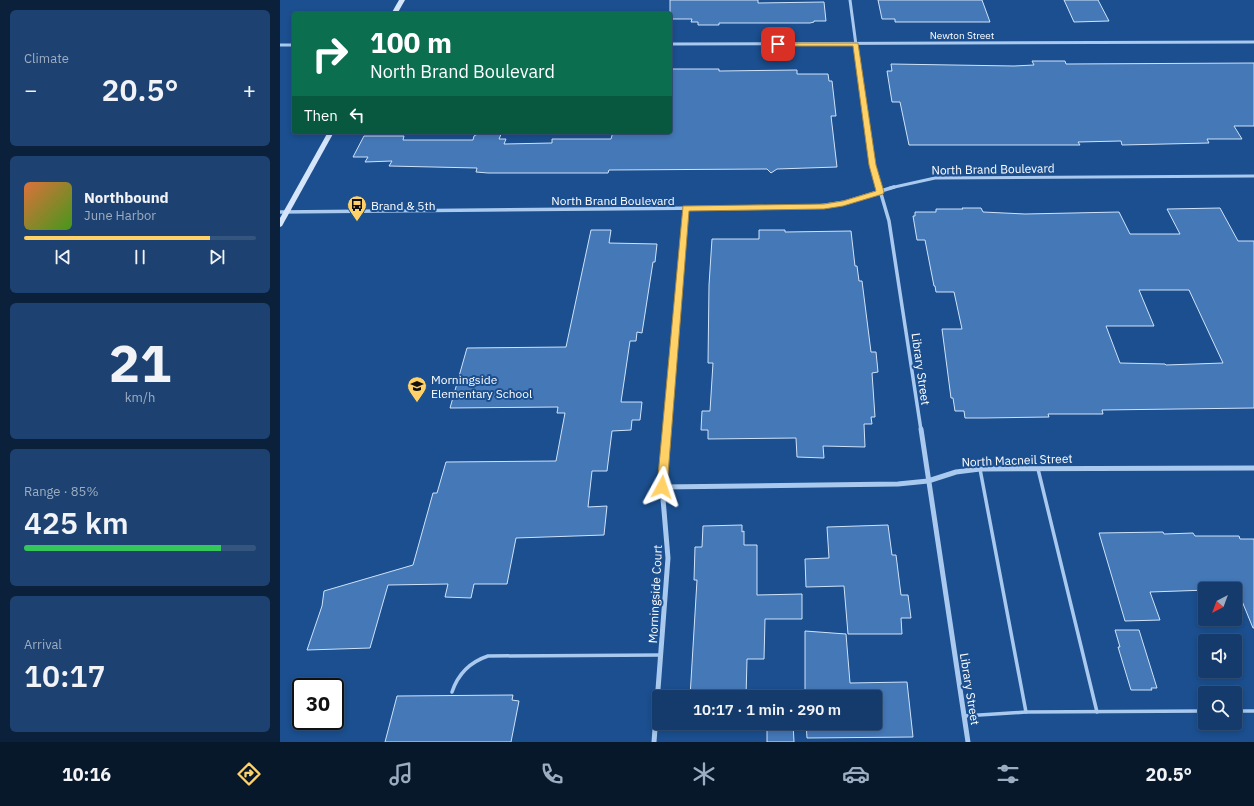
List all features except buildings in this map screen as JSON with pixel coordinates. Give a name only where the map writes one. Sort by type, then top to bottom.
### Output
[{"type":"street","points":[[395,12],[402,0]]},
{"type":"street","name":"Library Street","points":[[850,0],[872,165],[889,221],[968,742]]},
{"type":"street","name":"Newton Street","points":[[672,44],[1254,42]]},
{"type":"street","points":[[280,45],[292,45]]},
{"type":"street","points":[[280,224],[330,134]]},
{"type":"street","name":"North Brand Boulevard","points":[[280,212],[824,206],[843,203],[922,180],[935,178],[1254,176]]},
{"type":"street","name":"Morningside Court","points":[[654,742],[668,558],[662,487],[686,208]]},
{"type":"street","name":"North Macneil Street","points":[[662,487],[898,484],[928,481],[956,472],[980,469],[1254,468]]},
{"type":"lane","points":[[980,469],[1026,712]]},
{"type":"lane","points":[[1038,469],[1097,712]]},
{"type":"lane","points":[[452,692],[456,680],[466,669],[476,660],[488,656],[661,656]]},
{"type":"lane","points":[[964,716],[1026,712],[1198,711]]},
{"type":"lane","points":[[1242,711],[1254,711]]},
{"type":"place","name":"Brand & 5th","points":[[357,222]]},
{"type":"place","name":"Morningside Elementary School","points":[[417,403]]},
{"type":"route","points":[[662,487],[686,208],[814,207],[843,203],[881,192],[872,165],[856,44],[778,44]]}]
